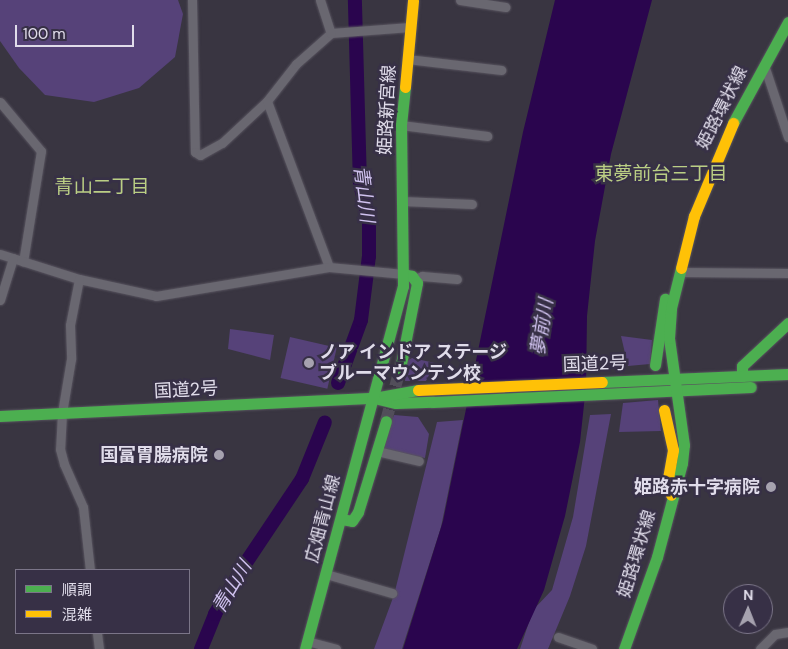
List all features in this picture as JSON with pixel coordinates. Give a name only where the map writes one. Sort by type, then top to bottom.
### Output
[{"type":"main road","name":"姫路新宮線","points":[[374,398],[400,304],[404,274],[401,125],[413,0]]},
{"type":"main road","name":"姫路環状線","points":[[624,649],[658,558],[684,445],[670,338],[671,308],[680,272],[705,181],[788,22]]},
{"type":"main road","points":[[654,365],[670,274],[680,272]]},
{"type":"main road","points":[[400,369],[414,307],[415,279],[404,274]]},
{"type":"main road","points":[[742,376],[742,366],[788,323]]},
{"type":"main road","name":"国道2号","points":[[676,384],[742,376],[788,374]]},
{"type":"main road","name":"国道2号","points":[[0,416],[374,398],[400,391],[436,389],[612,387],[676,384],[788,385]]},
{"type":"main road","name":"国道2号","points":[[374,398],[396,403],[433,402],[612,387]]},
{"type":"main road","name":"広畑青山線","points":[[306,645],[374,398]]},
{"type":"main road","points":[[664,410],[671,430],[672,450],[668,478],[672,497]]},
{"type":"main road","points":[[341,519],[352,521],[358,512],[386,421]]},
{"type":"street","points":[[192,0],[196,152],[200,154],[222,143],[267,101],[296,64],[331,33],[356,29],[410,27]]},
{"type":"street","points":[[320,0],[331,33]]},
{"type":"street","points":[[466,0],[505,7]]},
{"type":"street","points":[[407,59],[501,70]]},
{"type":"street","points":[[764,65],[788,137]]},
{"type":"street","points":[[267,101],[329,267]]},
{"type":"street","points":[[0,102],[39,145],[41,152],[23,262]]},
{"type":"street","points":[[401,125],[487,136]]},
{"type":"street","points":[[402,201],[472,204]]},
{"type":"street","points":[[0,254],[79,279],[156,296],[329,267],[404,274]]},
{"type":"street","points":[[0,300],[13,258]]},
{"type":"street","points":[[680,272],[788,273]]},
{"type":"street","points":[[415,279],[422,276],[457,279]]},
{"type":"street","points":[[79,279],[70,325],[71,359],[62,413],[60,449],[64,464],[83,508],[90,569]]},
{"type":"street","points":[[376,451],[419,461]]},
{"type":"street","points":[[326,574],[392,593]]},
{"type":"street","points":[[760,649],[775,634],[788,632]]},
{"type":"street","points":[[97,634],[99,649]]},
{"type":"street","points":[[558,637],[592,649]]},
{"type":"street","points":[[306,645],[336,649]]},
{"type":"shaded area","points":[[0,0],[178,0],[183,14],[175,57],[139,88],[94,102],[45,95],[19,68],[0,41]]},
{"type":"shaded area","name":"ノア インドア ステージ ブルーマウンテン校","points":[[230,329],[274,335],[270,360],[228,349]]},
{"type":"shaded area","points":[[621,336],[652,340],[650,364],[628,366]]},
{"type":"shaded area","name":"ノア インドア ステージ ブルーマウンテン校","points":[[290,337],[337,348],[327,389],[281,378]]},
{"type":"shaded area","points":[[412,358],[435,363],[426,381],[405,381],[407,361]]},
{"type":"shaded area","points":[[658,400],[661,431],[619,432],[623,403]]},
{"type":"shaded area","points":[[611,414],[586,546],[570,596],[548,649],[520,649],[533,610],[552,590],[573,517],[590,415]]},
{"type":"shaded area","points":[[394,415],[418,417],[429,434],[425,458],[381,448]]},
{"type":"shaded area","points":[[463,420],[441,527],[402,649],[374,649],[394,595],[437,422]]},
{"type":"water","name":"夢前川","points":[[555,0],[652,0],[611,154],[595,241],[587,316],[586,386],[580,442],[565,516],[544,590],[517,649],[403,649],[443,521],[523,132]]},
{"type":"waterway","name":"青山川","points":[[338,383],[361,320],[369,256],[369,220],[360,184],[355,0]]},
{"type":"waterway","name":"青山川","points":[[201,649],[215,614],[243,567],[302,479],[325,422]]},
{"type":"tunnel","points":[[386,421],[400,369]]},
{"type":"traffic: fast","points":[[733,123],[788,22]]},
{"type":"traffic: fast","points":[[305,649],[403,286],[401,125],[405,87]]},
{"type":"traffic: fast","points":[[624,649],[657,557],[682,463],[684,445],[669,338],[671,308],[681,268]]},
{"type":"traffic: fast","points":[[400,369],[417,283],[412,276],[404,274]]},
{"type":"traffic: fast","points":[[655,365],[665,299]]},
{"type":"traffic: fast","points":[[742,376],[742,366],[788,323]]},
{"type":"traffic: fast","points":[[602,382],[788,374]]},
{"type":"traffic: fast","points":[[378,399],[396,403],[433,402],[751,387]]},
{"type":"traffic: fast","points":[[0,416],[374,398],[418,390]]},
{"type":"traffic: fast","points":[[341,519],[352,521],[358,512],[386,421]]},
{"type":"traffic: slow","points":[[405,87],[413,0]]},
{"type":"traffic: slow","points":[[681,268],[694,216],[733,123]]},
{"type":"traffic: slow","points":[[418,390],[602,382]]},
{"type":"traffic: slow","points":[[664,410],[673,450],[668,478],[671,495]]},
{"type":"place","name":"ノア インドア ステージ ブルーマウンテン校","points":[[309,363]]},
{"type":"place","name":"国富胃腸病院","points":[[219,455]]},
{"type":"place","name":"姫路赤十字病院","points":[[771,487]]},
{"type":"district","name":"東夢前台三丁目","points":[[661,174]]},
{"type":"district","name":"青山二丁目","points":[[102,187]]}]
